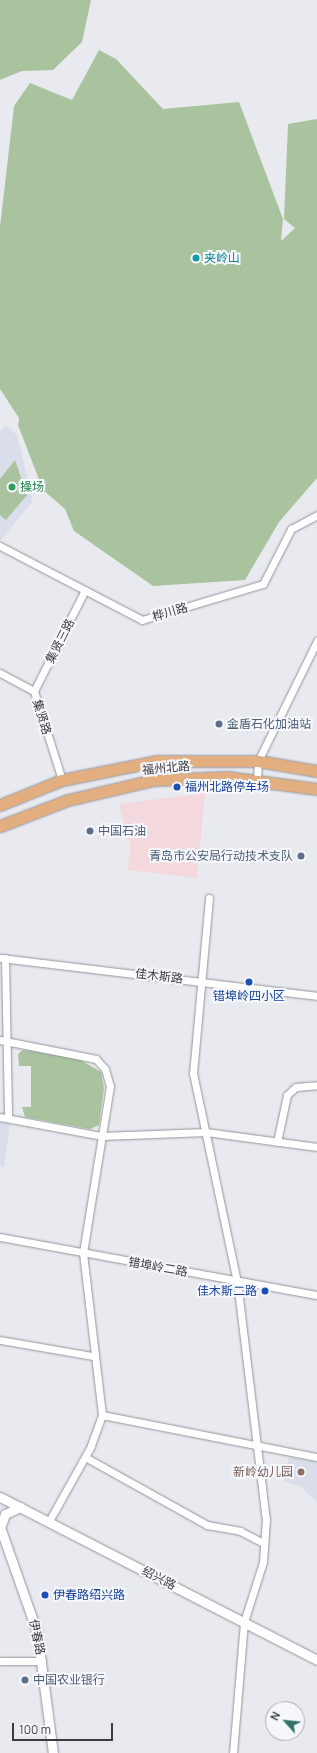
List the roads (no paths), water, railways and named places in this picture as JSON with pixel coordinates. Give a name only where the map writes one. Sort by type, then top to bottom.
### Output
[{"type":"main road","name":"福州北路","points":[[0,804],[62,780],[156,761],[258,761],[317,771]]},
{"type":"main road","name":"福州北路","points":[[0,826],[68,800],[153,780],[227,777],[317,789]]},
{"type":"street","name":"桦川路","points":[[0,546],[142,620],[263,584],[291,529],[317,514]]},
{"type":"street","name":"集贤三路","points":[[34,691],[85,590]]},
{"type":"street","points":[[257,780],[258,761],[317,641]]},
{"type":"street","name":"集贤路","points":[[0,673],[34,691],[62,780]]},
{"type":"street","points":[[209,898],[200,981],[193,1073],[237,1281],[260,1447],[266,1519],[263,1562],[244,1622],[233,1753]]},
{"type":"street","points":[[2,958],[8,1118]]},
{"type":"street","name":"佳木斯路","points":[[2,958],[317,996]]},
{"type":"street","points":[[4,1041],[96,1059],[105,1069],[110,1086],[83,1253],[93,1356],[102,1415],[85,1457],[49,1521]]},
{"type":"street","points":[[277,1142],[287,1095],[296,1087],[317,1085]]},
{"type":"street","points":[[0,1116],[102,1136],[206,1132],[317,1147]]},
{"type":"street","name":"错埠岭二路","points":[[0,1237],[317,1295]]},
{"type":"street","points":[[0,1340],[93,1356]]},
{"type":"street","points":[[102,1415],[260,1447],[317,1456]]},
{"type":"street","points":[[85,1457],[207,1525],[240,1531],[264,1543]]},
{"type":"street","name":"绍兴路","points":[[0,1497],[317,1660]]},
{"type":"street","points":[[0,1527],[5,1514],[20,1507]]},
{"type":"street","name":"伊春路","points":[[0,1527],[2,1537],[27,1596],[42,1661],[53,1753]]},
{"type":"street","points":[[0,1661],[42,1661]]},
{"type":"place","name":"夹岭山","points":[[196,258]]},
{"type":"place","name":"操场","points":[[12,487]]},
{"type":"place","name":"金盾石化加油站","points":[[219,724]]},
{"type":"place","name":"福州北路停车场","points":[[177,787]]},
{"type":"place","name":"中国石油","points":[[90,831]]},
{"type":"place","name":"青岛市公安局行动技术支队","points":[[301,856]]},
{"type":"place","name":"错埠岭四小区","points":[[249,982]]},
{"type":"place","name":"佳木斯二路","points":[[265,1291]]},
{"type":"place","name":"新岭幼儿园","points":[[301,1472]]},
{"type":"place","name":"伊春路绍兴路","points":[[45,1595]]},
{"type":"place","name":"中国农业银行","points":[[25,1680]]}]
